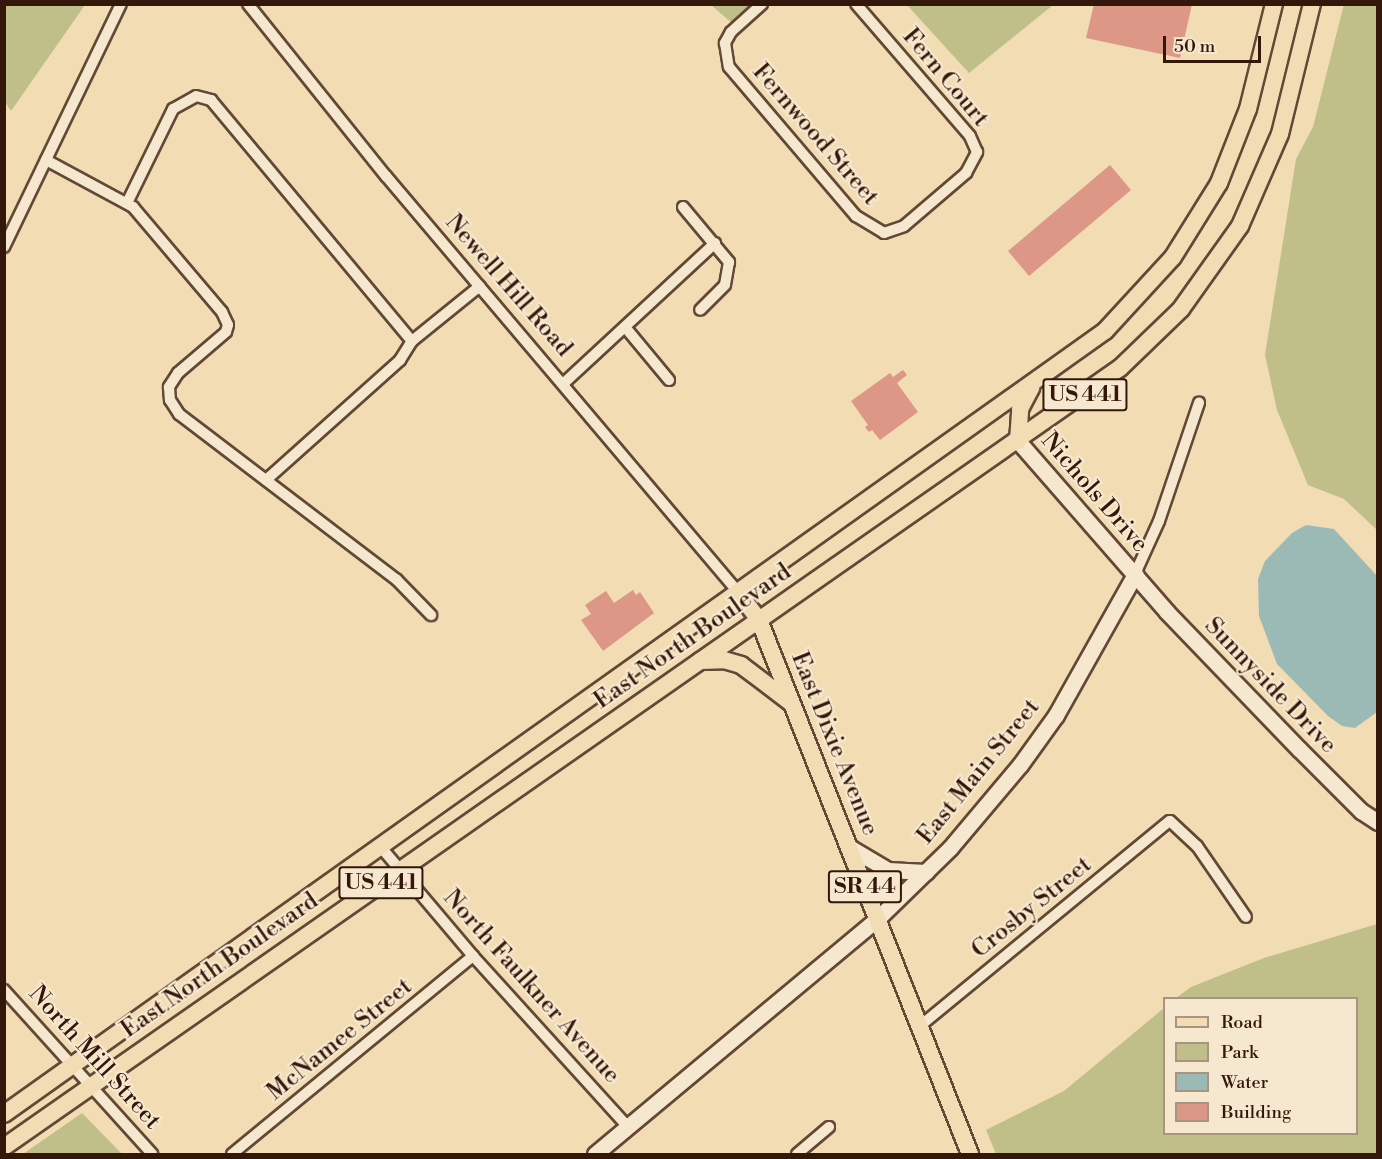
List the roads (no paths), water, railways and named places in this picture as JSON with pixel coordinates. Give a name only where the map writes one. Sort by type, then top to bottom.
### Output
[{"type":"main road","name":"East North Boulevard","points":[[4,1114],[1105,331],[1173,257],[1223,174],[1256,81],[1274,4]]},
{"type":"main road","name":"East North Boulevard","points":[[4,1147],[1120,368],[1156,336],[1204,281],[1255,195],[1280,134],[1298,72],[1312,4]]},
{"type":"main road","points":[[1018,441],[1020,409],[1033,384]]},
{"type":"main road","name":"SR 44","points":[[738,592],[759,620]]},
{"type":"main road","name":"East Dixie Avenue","points":[[759,620],[970,1155]]},
{"type":"main road","points":[[699,661],[724,660],[741,665],[793,704]]},
{"type":"street","points":[[4,247],[121,4]]},
{"type":"street","name":"Newell Hill Road","points":[[248,4],[480,286],[738,592]]},
{"type":"street","name":"Fernwood Street","points":[[762,4],[731,32],[724,54],[740,81],[856,216],[884,233]]},
{"type":"street","name":"Fern Court","points":[[856,4],[970,136],[977,152],[966,173],[904,226],[884,233]]},
{"type":"street","points":[[127,203],[173,109],[196,96],[211,100],[412,341]]},
{"type":"street","points":[[46,160],[127,203],[222,312],[228,325],[226,332],[178,373],[169,387],[170,400],[179,414],[397,580],[431,615]]},
{"type":"street","points":[[683,207],[729,261],[728,277],[716,297],[700,310]]},
{"type":"street","points":[[564,383],[716,243]]},
{"type":"street","points":[[266,480],[400,360],[412,341],[480,286]]},
{"type":"street","points":[[625,327],[669,380]]},
{"type":"street","name":"East Main Street","points":[[595,1155],[878,919],[983,811],[1040,738],[1081,675],[1136,574],[1159,520],[1199,403]]},
{"type":"street","name":"Nichols Drive","points":[[1018,441],[1136,574]]},
{"type":"street","name":"Sunnyside Drive","points":[[1136,574],[1291,741],[1361,811],[1377,822]]},
{"type":"street","name":"Crosby Street","points":[[920,1026],[1170,821],[1197,846],[1246,917]]},
{"type":"street","name":"North Faulkner Avenue","points":[[380,846],[473,956],[628,1127]]},
{"type":"street","points":[[849,847],[888,870],[926,872]]},
{"type":"street","name":"McNamee Street","points":[[232,1155],[473,956]]},
{"type":"street","name":"North Mill Street","points":[[4,990],[75,1065],[152,1155]]},
{"type":"street","points":[[798,1155],[829,1127]]},
{"type":"water","points":[[1306,525],[1334,529],[1377,576],[1377,712],[1355,728],[1342,726],[1328,716],[1277,664],[1259,616],[1258,579],[1265,561],[1292,533]]}]
